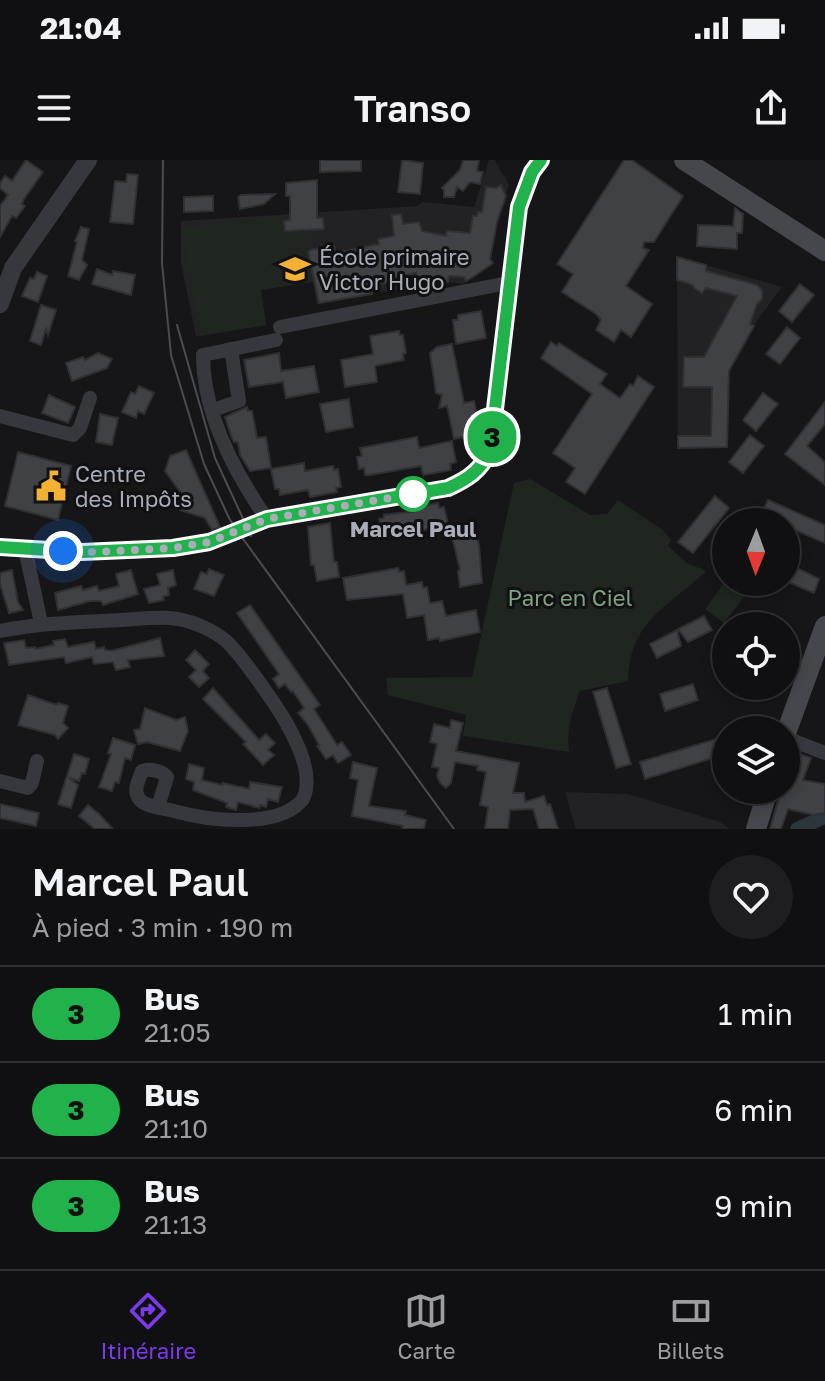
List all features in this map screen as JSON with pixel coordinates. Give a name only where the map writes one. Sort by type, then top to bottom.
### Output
[{"type":"main road","points":[[684,160],[825,251]]},
{"type":"main road","points":[[793,716],[825,626]]},
{"type":"main road","points":[[756,829],[764,804]]},
{"type":"street","points":[[0,304],[13,268],[88,160]]},
{"type":"street","points":[[0,546],[95,552],[173,548],[209,542],[267,519],[448,488],[469,478],[484,463],[490,451],[519,207],[532,172],[541,160]]},
{"type":"street","points":[[267,519],[228,452],[213,410],[203,371],[203,355],[278,334],[508,283]]},
{"type":"street","points":[[213,410],[239,401],[231,349]]},
{"type":"street","points":[[0,416],[73,435],[80,428],[90,398]]},
{"type":"street","points":[[25,549],[41,623]]},
{"type":"street","points":[[0,631],[41,623],[172,618],[209,630],[228,642],[283,717],[299,745],[306,780],[302,801],[287,816],[268,824],[223,825],[158,807]]},
{"type":"street","points":[[800,742],[825,753]]},
{"type":"street","points":[[0,781],[28,788],[37,761]]},
{"type":"shaded area","name":"École primaire Victor Hugo","points":[[489,160],[495,160],[509,185],[497,222],[492,254],[489,255],[493,263],[463,284],[409,276],[400,278],[400,289],[317,304],[313,282],[261,290],[266,325],[196,336],[181,263],[181,221],[418,206],[422,202],[474,207]]},
{"type":"shaded area","points":[[677,257],[782,287],[753,326],[729,370],[727,447],[678,448]]},
{"type":"shaded area","points":[[565,792],[628,794],[720,822],[730,829],[576,829]]},
{"type":"green space","points":[[301,213],[313,281],[261,290],[266,325],[200,336],[183,228]]},
{"type":"green space","name":"Parc en Ciel","points":[[530,479],[590,515],[607,514],[618,500],[663,530],[671,540],[668,546],[687,563],[706,571],[665,606],[644,629],[630,660],[628,681],[580,691],[569,728],[569,752],[463,736],[466,715],[388,695],[386,678],[472,677],[514,483]]},
{"type":"green space","points":[[715,596],[745,596],[733,612],[712,614],[705,609]]},
{"type":"building","points":[[26,160],[43,172],[24,199],[22,204],[25,206],[16,218],[12,216],[0,237],[0,206],[8,195],[0,188],[0,183],[5,176],[12,181]]},
{"type":"building","points":[[320,160],[361,160],[361,171],[320,172]]},
{"type":"building","points":[[402,160],[423,163],[420,194],[398,192]]},
{"type":"building","points":[[463,160],[479,160],[477,171],[483,172],[480,184],[470,182],[463,191],[457,187],[454,197],[444,197],[442,188],[460,170]]},
{"type":"building","points":[[624,160],[632,160],[683,196],[654,242],[644,242],[643,248],[649,250],[626,286],[652,304],[631,337],[621,330],[614,342],[596,330],[601,320],[596,314],[562,292],[573,274],[557,264]]},
{"type":"building","points":[[127,174],[138,175],[133,224],[110,222],[115,181],[126,182]]},
{"type":"building","points":[[317,180],[317,218],[323,218],[324,229],[285,231],[284,221],[290,220],[290,196],[286,196],[286,183]]},
{"type":"building","points":[[501,185],[506,196],[497,222],[490,259],[493,263],[473,277],[466,281],[464,277],[449,276],[448,282],[417,277],[416,273],[372,285],[372,294],[319,303],[310,250],[334,246],[336,253],[379,244],[378,239],[394,236],[392,215],[401,214],[403,224],[419,222],[422,231],[446,236],[447,231],[470,233],[473,216],[482,212],[486,187]]},
{"type":"building","points":[[275,194],[264,204],[240,209],[238,197],[241,195]]},
{"type":"building","points":[[213,196],[213,211],[184,212],[184,197]]},
{"type":"building","points":[[735,208],[743,214],[742,233],[737,233],[737,249],[697,246],[698,225],[733,226]]},
{"type":"building","points":[[81,227],[89,229],[82,260],[87,265],[79,280],[68,276]]},
{"type":"building","points":[[677,257],[706,265],[706,271],[757,285],[762,290],[762,299],[750,324],[754,326],[729,371],[727,447],[678,448],[678,436],[711,436],[712,387],[683,387],[684,357],[704,357],[737,296],[706,288],[702,293],[693,285],[677,280]]},
{"type":"building","points":[[97,269],[112,275],[113,271],[135,275],[131,295],[92,284]]},
{"type":"building","points":[[37,272],[47,276],[38,302],[22,296],[30,278],[34,279]]},
{"type":"building","points":[[800,284],[814,295],[792,322],[779,311]]},
{"type":"building","points":[[41,305],[56,310],[48,335],[46,329],[41,345],[30,341]]},
{"type":"building","points":[[481,311],[486,338],[456,344],[453,320],[458,320],[458,315]]},
{"type":"building","points":[[787,327],[800,338],[780,364],[766,354]]},
{"type":"building","points":[[399,331],[403,335],[404,360],[375,366],[377,382],[345,387],[341,360],[373,354],[370,336]]},
{"type":"building","points":[[551,342],[557,346],[559,343],[607,374],[600,384],[620,398],[630,384],[633,386],[638,376],[654,387],[585,494],[566,482],[575,468],[553,453],[592,394],[541,358]]},
{"type":"building","points":[[452,344],[464,403],[474,401],[480,428],[475,430],[475,434],[454,439],[447,406],[439,408],[442,395],[436,393],[430,353],[437,347]]},
{"type":"building","points":[[98,353],[112,359],[107,368],[72,381],[66,363],[83,357],[85,360]]},
{"type":"building","points":[[279,353],[281,371],[314,366],[319,392],[286,398],[283,382],[249,387],[244,360]]},
{"type":"building","points":[[139,386],[154,393],[144,414],[138,411],[136,418],[122,412],[131,392],[135,394]]},
{"type":"building","points":[[763,393],[778,404],[756,431],[743,420]]},
{"type":"building","points":[[49,395],[75,407],[68,423],[42,413]]},
{"type":"building","points":[[349,399],[353,427],[326,432],[320,404]]},
{"type":"building","points":[[825,402],[825,424],[807,446],[825,462],[825,485],[785,454]]},
{"type":"building","points":[[247,407],[248,411],[252,411],[257,438],[266,437],[271,468],[250,471],[240,455],[238,442],[232,438],[225,417]]},
{"type":"building","points":[[100,414],[118,418],[112,445],[96,442]]},
{"type":"building","points":[[750,435],[764,446],[743,473],[729,462]]},
{"type":"building","points":[[417,437],[419,448],[452,441],[456,462],[450,464],[451,470],[423,475],[421,466],[365,475],[364,468],[359,469],[357,457],[362,456],[360,448]]},
{"type":"building","points":[[186,450],[220,527],[212,530],[205,518],[180,510],[180,492],[165,471],[170,456]]},
{"type":"building","name":"Centre des Impôts","points":[[18,452],[71,466],[58,520],[5,506]]},
{"type":"building","points":[[304,463],[305,471],[333,466],[334,470],[338,469],[341,487],[336,488],[337,492],[310,497],[308,490],[280,495],[279,489],[275,489],[271,469]]},
{"type":"building","points":[[715,496],[729,508],[712,508],[712,529],[693,553],[678,542]]},
{"type":"building","points":[[768,500],[786,508],[764,508]]},
{"type":"building","points":[[438,503],[439,508],[444,507],[448,524],[404,535],[387,536],[386,530],[381,531],[379,519],[384,515],[417,511]]},
{"type":"building","points":[[800,514],[825,525],[825,543],[800,532]]},
{"type":"building","points":[[330,523],[334,562],[337,562],[339,577],[317,581],[314,565],[311,565],[308,527]]},
{"type":"building","points":[[469,524],[479,545],[482,583],[460,587],[460,570],[450,528]]},
{"type":"building","points":[[398,568],[399,572],[404,571],[406,585],[422,582],[423,588],[427,587],[430,603],[442,601],[446,616],[476,610],[480,632],[440,641],[439,638],[428,640],[424,615],[407,618],[403,594],[347,600],[343,578]]},
{"type":"building","points":[[209,569],[224,575],[214,596],[194,589],[201,572],[207,574]]},
{"type":"building","points":[[12,570],[18,602],[23,610],[9,613],[0,584],[0,573]]},
{"type":"building","points":[[131,570],[138,594],[103,605],[101,601],[90,601],[58,610],[55,593],[81,586],[83,590],[97,586],[99,591],[119,586],[116,574]]},
{"type":"building","points":[[173,570],[176,585],[168,588],[169,595],[163,597],[164,600],[149,603],[144,589],[160,585],[157,574]]},
{"type":"building","points":[[800,570],[819,579],[814,593],[800,587]]},
{"type":"building","points":[[250,605],[320,705],[314,709],[337,745],[342,742],[351,755],[338,763],[333,755],[326,759],[317,746],[308,725],[298,713],[304,708],[293,691],[285,684],[279,688],[273,679],[279,674],[237,613]]},
{"type":"building","points":[[704,616],[712,630],[688,642],[678,629]]},
{"type":"building","points":[[677,630],[681,646],[657,658],[650,644]]},
{"type":"building","points":[[160,638],[164,656],[128,660],[130,667],[116,670],[113,662],[94,664],[92,657],[66,663],[64,657],[9,665],[4,643],[24,640],[26,648],[35,649],[65,639],[68,647],[94,642],[96,649],[104,647],[111,651]]},
{"type":"building","points":[[195,650],[209,664],[203,671],[209,678],[199,687],[189,677],[196,670],[186,660]]},
{"type":"building","points":[[693,684],[698,700],[665,711],[660,694]]},
{"type":"building","points":[[213,688],[259,740],[266,734],[275,743],[268,750],[274,755],[263,765],[243,744],[246,742],[203,699]]},
{"type":"building","points":[[607,688],[631,764],[616,768],[593,692]]},
{"type":"building","points":[[28,695],[68,706],[63,723],[68,728],[58,739],[55,735],[18,725]]},
{"type":"building","points":[[145,708],[176,720],[185,717],[188,731],[180,751],[147,742],[138,744],[134,730],[140,729]]},
{"type":"building","points":[[451,720],[463,723],[456,751],[519,763],[513,793],[524,793],[525,802],[544,796],[558,829],[539,829],[533,809],[510,810],[508,829],[485,829],[488,807],[480,805],[486,772],[477,770],[478,766],[455,762],[451,783],[446,788],[437,776],[439,768],[432,767],[437,744],[430,742],[434,724],[450,728]]},
{"type":"building","points":[[113,738],[135,745],[131,760],[125,758],[119,783],[115,782],[112,791],[99,787],[111,754],[108,753]]},
{"type":"building","points":[[712,740],[712,758],[645,779],[640,762]]},
{"type":"building","points":[[74,754],[89,759],[85,774],[82,773],[79,781],[69,778],[78,785],[71,808],[58,804]]},
{"type":"building","points":[[800,754],[811,758],[803,780],[825,784],[825,813],[813,815],[788,809],[781,829],[770,829],[777,804],[800,804]]},
{"type":"building","points":[[353,762],[377,768],[369,806],[406,811],[405,815],[426,820],[424,829],[402,829],[403,826],[352,816],[358,780],[350,778]]},
{"type":"building","points":[[189,764],[204,768],[202,780],[222,785],[249,789],[250,782],[282,787],[278,802],[268,799],[266,807],[260,805],[259,808],[238,802],[236,810],[226,807],[227,803],[193,790],[194,782],[186,779]]},
{"type":"building","points":[[0,804],[39,813],[36,826],[0,818]]},
{"type":"building","points":[[88,805],[113,829],[95,829],[79,816]]},
{"type":"waterway","points":[[797,829],[825,817]]},
{"type":"tram line","points":[[163,160],[162,263],[171,355],[204,464],[238,532],[454,829]]},
{"type":"tram line","points":[[177,325],[215,458],[251,536]]},
{"type":"bus line","name":"3","points":[[0,547],[82,552],[173,548],[209,542],[267,519],[448,488],[469,478],[484,463],[490,451],[519,207],[532,172],[541,160]]},
{"type":"place","name":"École primaire Victor Hugo","points":[[295,269]]},
{"type":"place","name":"Centre des Impôts","points":[[51,486]]},
{"type":"place","name":"Marcel Paul","points":[[413,494]]},
{"type":"route","points":[[63,551],[173,548],[209,542],[267,519],[413,494]]}]
